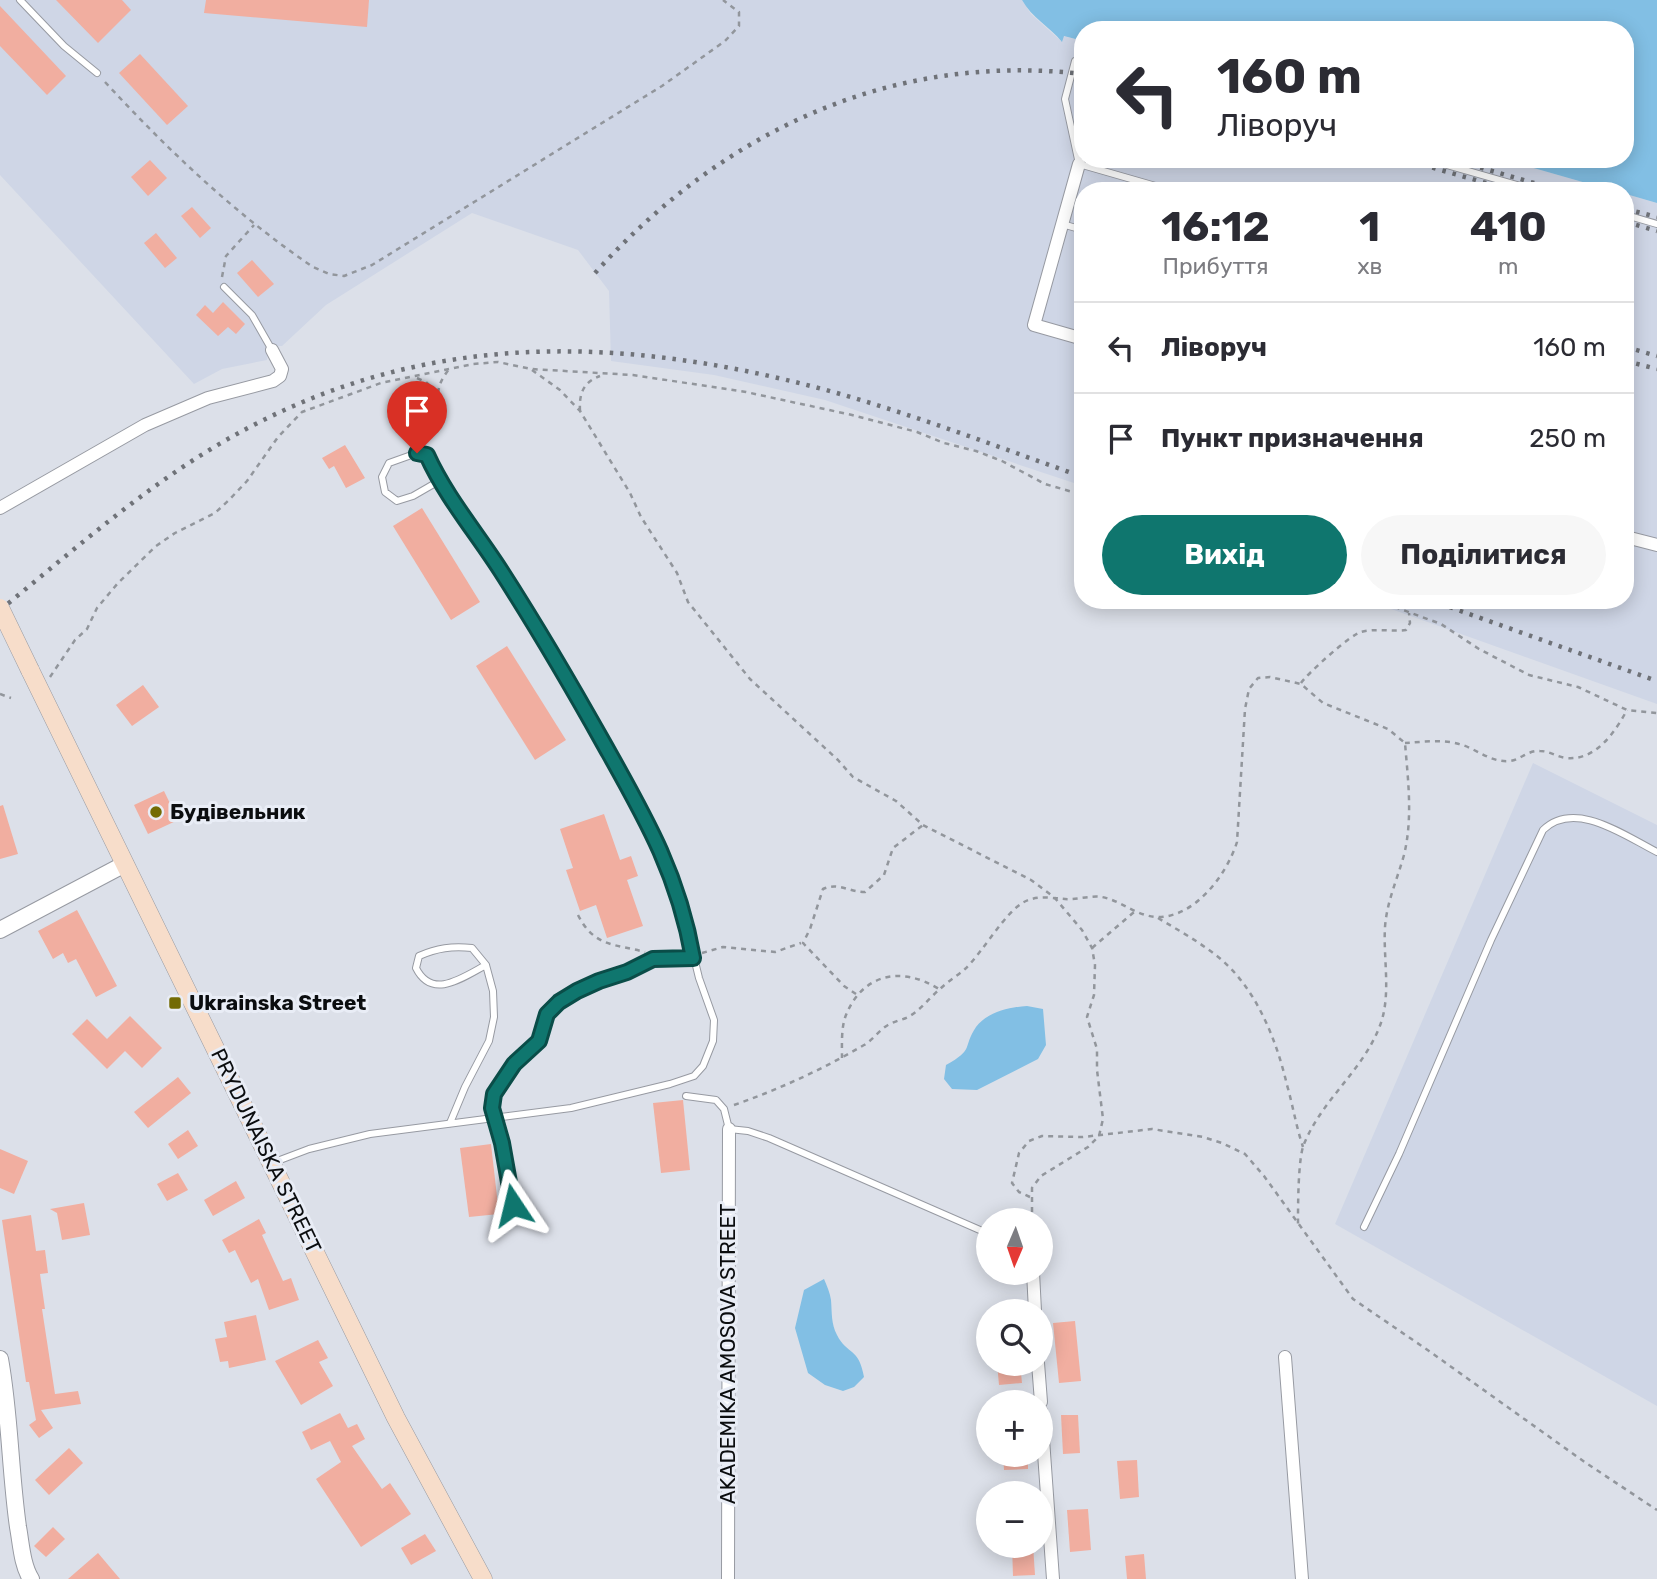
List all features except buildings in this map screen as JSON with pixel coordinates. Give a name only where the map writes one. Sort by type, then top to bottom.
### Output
[{"type":"main road","name":"PRYDUNAISKA STREET","points":[[0,608],[397,1418],[483,1579]]},
{"type":"street","points":[[1074,336],[1034,325],[1078,168]]},
{"type":"street","points":[[0,508],[145,425],[208,398],[274,381],[280,376],[282,369],[272,350]]},
{"type":"street","points":[[1634,539],[1657,545]]},
{"type":"street","points":[[0,930],[124,864]]},
{"type":"street","name":"AKADEMIKA AMOSOVA STREET","points":[[728,1579],[729,1129]]},
{"type":"street","points":[[1285,1356],[1301,1579]]},
{"type":"street","points":[[0,1359],[7,1405],[6,1476],[27,1573],[31,1579]]},
{"type":"street","points":[[1045,1467],[1053,1579]]},
{"type":"lane","points":[[20,0],[64,46],[97,73]]},
{"type":"lane","points":[[1074,65],[1065,99],[1074,141]]},
{"type":"lane","points":[[1093,168],[1142,182]]},
{"type":"lane","points":[[1458,168],[1506,182]]},
{"type":"lane","points":[[1634,217],[1657,224]]},
{"type":"lane","points":[[1062,224],[1074,227]]},
{"type":"lane","points":[[224,287],[253,315],[272,350]]},
{"type":"lane","points":[[272,1163],[291,1154],[349,1138],[570,1108],[694,1076],[703,1066],[713,1041],[714,1020],[693,958],[679,896],[654,833],[592,723],[501,570],[439,481],[427,455],[417,453],[389,463],[382,477],[385,492],[397,501],[414,496],[439,481]]},
{"type":"lane","points":[[1364,1227],[1399,1154],[1491,940],[1543,830],[1559,818],[1581,818],[1594,821],[1657,852]]},
{"type":"lane","points":[[450,1123],[489,1041],[494,1017],[493,991],[486,965],[472,948],[453,946],[419,956],[415,968],[421,978],[432,985],[446,984],[486,965]]},
{"type":"lane","points":[[513,1205],[502,1143],[492,1108],[494,1094],[514,1064],[539,1041],[547,1014],[559,1002],[599,981],[627,972],[653,959],[693,958]]},
{"type":"lane","points":[[685,1096],[716,1100],[724,1109],[729,1129],[748,1131],[769,1139],[976,1228]]},
{"type":"path","points":[[97,73],[223,200],[303,261],[329,274],[344,276],[364,268],[501,187],[662,86],[725,41],[739,26],[739,12],[723,0]]},
{"type":"path","points":[[224,287],[222,275],[226,256],[255,224]]},
{"type":"path","points":[[41,691],[75,640],[88,629],[97,607],[118,583],[156,546],[174,533],[215,513],[229,500],[302,412],[381,383],[449,369],[498,362],[531,369],[633,375],[712,386],[852,415],[975,451],[1002,461],[1045,484],[1074,492]]},
{"type":"path","points":[[436,392],[449,369]]},
{"type":"path","points":[[531,369],[560,390],[580,411],[631,494],[641,517],[677,573],[688,602],[733,661],[853,777],[896,801],[923,825],[1031,880],[1054,897],[1082,930],[1092,948],[1095,965],[1094,995],[1087,1017],[1097,1049],[1103,1119],[1099,1136],[1088,1147],[1041,1176],[1032,1188],[1031,1208]]},
{"type":"path","points":[[580,411],[579,396],[585,386],[604,374]]},
{"type":"path","points":[[415,377],[426,382],[436,392],[440,418],[418,442],[417,453]]},
{"type":"path","points":[[1399,609],[1441,624],[1479,649],[1530,675],[1578,687],[1627,710],[1657,713]]},
{"type":"path","points":[[1301,684],[1308,673],[1350,636],[1362,631],[1406,630],[1410,623],[1409,613]]},
{"type":"path","points":[[724,1109],[779,1089],[842,1058],[868,1042],[887,1025],[909,1017],[964,970],[1013,910],[1026,900],[1100,897],[1119,903],[1134,912],[1157,917],[1174,915],[1189,906],[1220,878],[1231,862],[1237,842],[1245,709],[1249,689],[1258,678],[1270,677],[1301,684],[1323,703],[1388,729],[1405,743],[1459,744],[1492,759],[1511,761],[1537,751],[1567,758],[1598,748],[1612,736],[1627,710]]},
{"type":"path","points":[[0,694],[11,698]]},
{"type":"path","points":[[1303,1147],[1326,1105],[1368,1052],[1380,1026],[1385,1006],[1388,902],[1404,855],[1408,830],[1410,799],[1405,743]]},
{"type":"path","points":[[693,958],[723,947],[775,952],[803,943],[823,889],[831,886],[865,892],[884,876],[892,848],[923,825]]},
{"type":"path","points":[[1092,948],[1134,912]]},
{"type":"path","points":[[578,915],[584,928],[597,939],[613,946],[645,951],[653,959]]},
{"type":"path","points":[[1157,917],[1218,957],[1238,977],[1263,1013],[1284,1075],[1303,1147],[1298,1224]]},
{"type":"path","points":[[803,943],[844,986],[856,994]]},
{"type":"path","points":[[842,1058],[846,1015],[856,994],[881,979],[896,976],[911,976],[927,981],[939,989]]},
{"type":"path","points":[[1031,1198],[1019,1192],[1012,1183],[1019,1153],[1029,1141],[1042,1136],[1099,1136],[1153,1129],[1176,1131],[1222,1143],[1245,1154],[1353,1299],[1657,1510]]},
{"type":"shaded area","points":[[0,0],[1022,0],[1031,14],[1061,41],[1063,36],[1074,39],[1074,168],[1534,168],[1582,182],[1074,182],[1074,483],[825,400],[714,375],[611,361],[609,291],[578,250],[472,213],[326,305],[282,346],[276,346],[268,353],[267,360],[222,369],[194,384],[0,175]]},
{"type":"shaded area","points":[[1634,196],[1657,203],[1657,704],[1391,609],[1634,609]]},
{"type":"shaded area","points":[[1533,763],[1657,825],[1657,1406],[1335,1224]]},
{"type":"water","points":[[1022,0],[1657,0],[1657,203],[1634,196],[1634,182],[1582,182],[1534,168],[1634,168],[1634,21],[1074,21],[1074,39],[1064,36],[1062,42]]},
{"type":"water","points":[[1027,1006],[1043,1009],[1046,1045],[1038,1059],[977,1090],[952,1089],[944,1079],[946,1065],[965,1051],[976,1027],[999,1011]]},
{"type":"water","points":[[824,1279],[831,1297],[835,1331],[856,1356],[864,1377],[854,1387],[843,1391],[825,1385],[808,1373],[795,1328],[804,1290]]},
{"type":"railway","points":[[595,273],[645,223],[698,179],[755,142],[815,112],[878,90],[944,76],[1012,70],[1074,73]]},
{"type":"railway","points":[[1434,168],[1482,182]]},
{"type":"railway","points":[[1482,168],[1530,182]]},
{"type":"railway","points":[[1634,211],[1657,217]]},
{"type":"railway","points":[[1634,224],[1657,231]]},
{"type":"railway","points":[[1634,349],[1657,356]]},
{"type":"railway","points":[[0,610],[102,526],[183,467],[285,410],[359,381],[435,363],[511,353],[588,352],[667,358],[746,371],[826,390],[891,410],[1074,474]]},
{"type":"railway","points":[[1634,363],[1657,369]]},
{"type":"railway","points":[[1455,609],[1657,681]]},
{"type":"place","name":"Будівельник","points":[[156,812]]},
{"type":"place","name":"Ukrainska Street","points":[[175,1003]]},
{"type":"route","points":[[417,453],[427,455],[439,481],[501,570],[654,833],[679,896],[693,958],[653,959],[577,991],[559,1002],[547,1014],[539,1041],[514,1064],[494,1094],[492,1108],[502,1143],[513,1205]]}]
